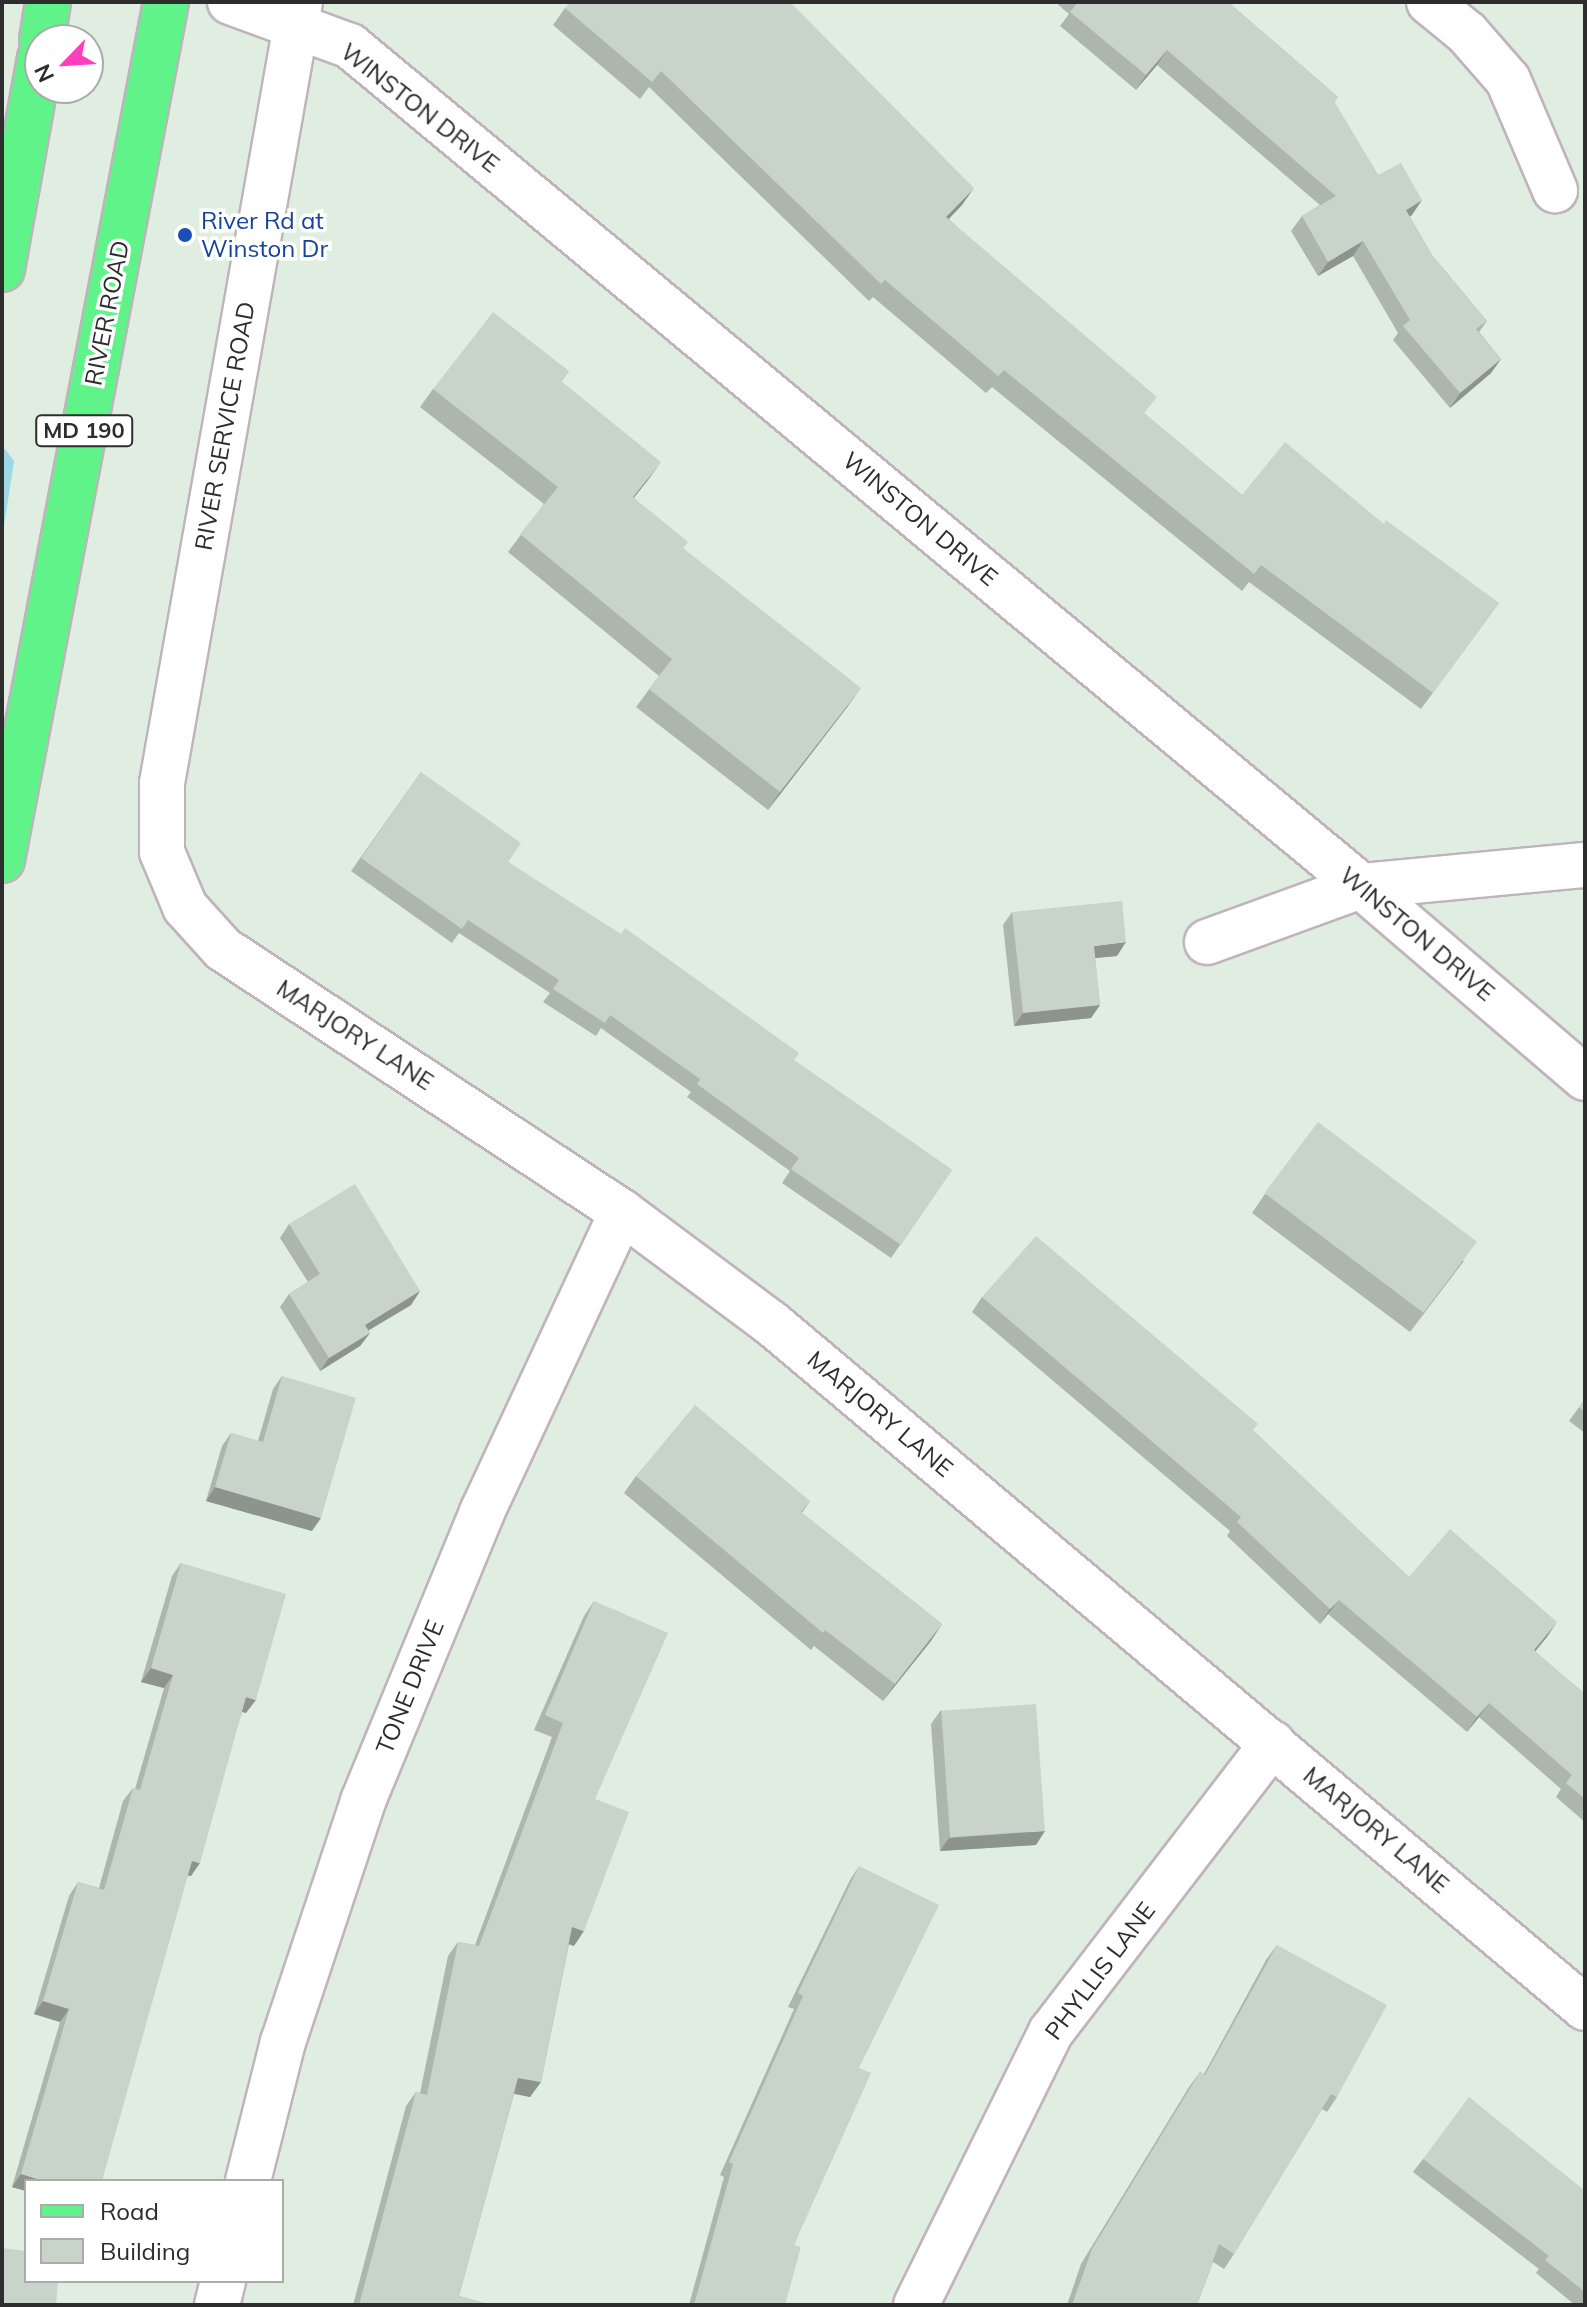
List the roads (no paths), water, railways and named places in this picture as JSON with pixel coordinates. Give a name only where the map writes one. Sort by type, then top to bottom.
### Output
[{"type":"main road","points":[[45,24],[48,2]]},
{"type":"main road","name":"RIVER ROAD","points":[[2,860],[166,2]]},
{"type":"main road","points":[[2,269],[32,104]]},
{"type":"street","name":"WINSTON DRIVE","points":[[230,2],[297,14],[350,46],[1361,886],[1585,1078]]},
{"type":"street","points":[[1429,2],[1467,33],[1508,80],[1555,190]]},
{"type":"street","name":"RIVER SERVICE ROAD","points":[[162,852],[162,783],[297,14]]},
{"type":"street","name":"MARJORY LANE","points":[[162,852],[185,907],[223,949],[622,1212],[771,1323],[1585,2008]]},
{"type":"street","points":[[1207,942],[1361,886],[1585,865]]},
{"type":"street","name":"TONE DRIVE","points":[[249,2179],[283,2042],[363,1801],[482,1512],[622,1212]]},
{"type":"street","name":"PHYLLIS LANE","points":[[916,2305],[1051,2032],[1273,1743]]},
{"type":"street","points":[[217,2305],[222,2283]]},
{"type":"place","name":"River Rd at Winston Dr","points":[[185,235]]}]
